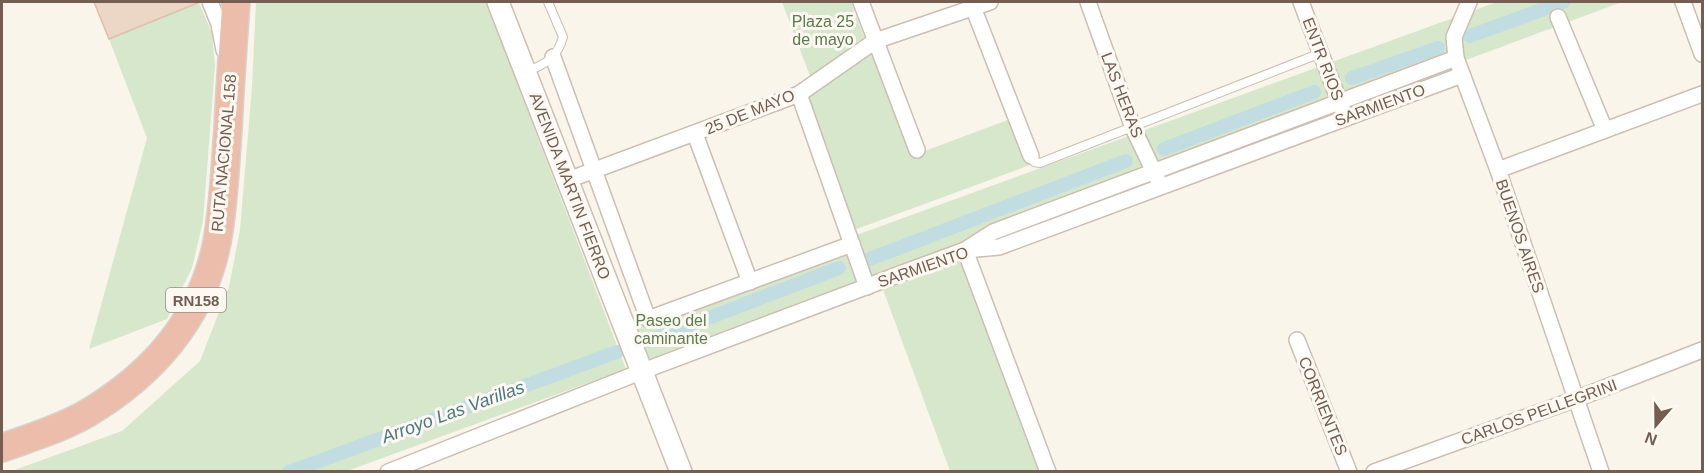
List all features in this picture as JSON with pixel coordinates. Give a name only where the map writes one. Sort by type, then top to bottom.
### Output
[{"type":"highway","name":"RUTA NACIONAL 158","points":[[2,448],[83,415],[116,395],[144,373],[164,351],[192,310],[208,275],[217,243],[224,194],[230,86],[224,2]]},
{"type":"main road","name":"AVENIDA MARTIN FIERRO","points":[[498,2],[681,471]]},
{"type":"street","points":[[861,2],[917,150]]},
{"type":"street","name":"25 DE MAYO","points":[[568,180],[798,94],[875,41],[973,4],[990,2]]},
{"type":"street","name":"LAS HERAS","points":[[1088,2],[1133,128],[1161,186]]},
{"type":"street","name":"ENTR RIOS","points":[[1301,2],[1345,117]]},
{"type":"street","points":[[1048,471],[966,250],[993,232],[1340,102],[1455,48],[1469,2]]},
{"type":"street","points":[[1683,2],[1702,54]]},
{"type":"street","points":[[973,4],[1031,156]]},
{"type":"street","points":[[1558,17],[1605,130]]},
{"type":"street","name":"BUENOS AIRES","points":[[1455,48],[1462,75],[1498,170],[1601,471]]},
{"type":"street","points":[[553,57],[648,319],[852,244]]},
{"type":"street","name":"SARMIENTO","points":[[388,471],[643,371],[966,250],[999,247],[1462,75]]},
{"type":"street","points":[[798,94],[867,287]]},
{"type":"street","points":[[1498,170],[1702,94]]},
{"type":"street","points":[[695,134],[750,282]]},
{"type":"street","name":"CORRIENTES","points":[[1297,340],[1349,471]]},
{"type":"street","name":"CARLOS PELLEGRINI","points":[[1374,471],[1576,399],[1702,350]]},
{"type":"lane","points":[[526,73],[550,61],[559,51],[563,37],[548,2]]},
{"type":"lane","points":[[1031,156],[1034,162],[1040,163],[1321,53]]},
{"type":"green space","name":"Paseo del caminante","points":[[256,2],[486,2],[626,369],[347,471],[12,471],[122,431],[200,361],[229,287],[240,230],[252,87]]},
{"type":"green space","name":"Plaza 25 de mayo","points":[[782,2],[851,2],[864,37],[810,76]]},
{"type":"green space","name":"Paseo del caminante","points":[[1497,2],[1622,2],[649,364],[631,317]]},
{"type":"green space","points":[[199,3],[212,33],[215,66],[203,221],[192,268],[167,319],[89,349],[147,138],[109,39]]},
{"type":"green space","points":[[873,48],[914,155],[1013,118],[1030,165],[854,230],[806,97]]},
{"type":"green space","points":[[961,258],[1040,471],[950,471],[882,287]]},
{"type":"building","points":[[94,2],[200,2],[109,39]]},
{"type":"waterway","points":[[1470,36],[1563,2]]},
{"type":"waterway","points":[[1352,78],[1438,48]]},
{"type":"waterway","points":[[1164,149],[1314,92]]},
{"type":"waterway","points":[[867,260],[1126,161]]},
{"type":"waterway","points":[[648,341],[839,268]]},
{"type":"waterway","name":"Arroyo Las Varillas","points":[[289,472],[617,352]]}]
